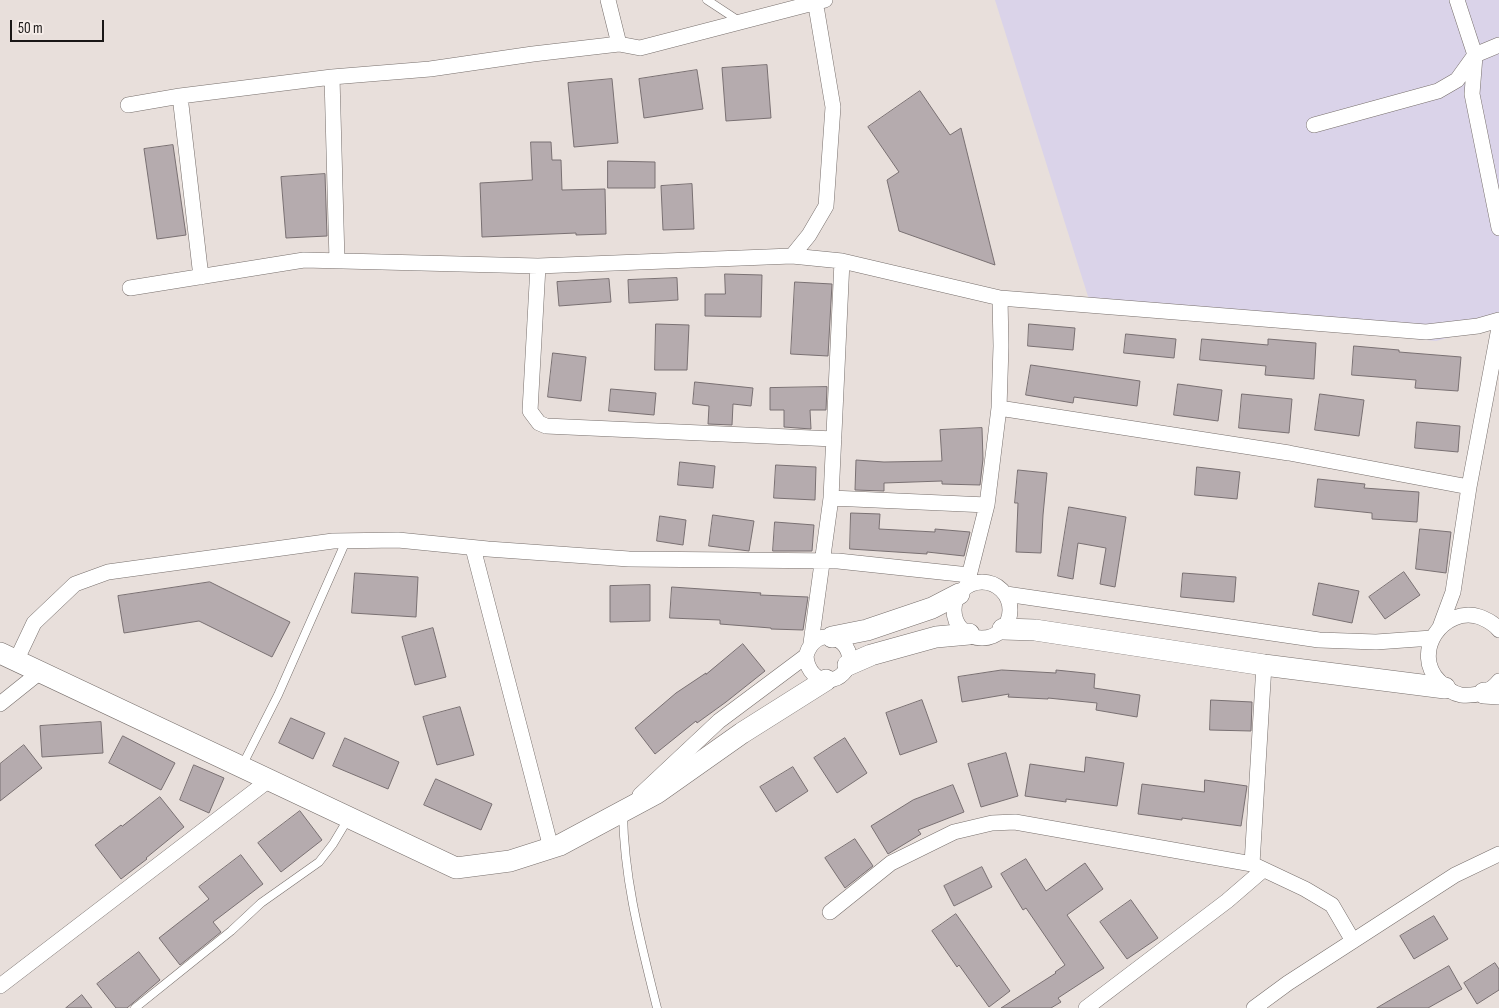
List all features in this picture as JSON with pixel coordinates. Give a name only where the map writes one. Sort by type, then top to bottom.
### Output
[{"type":"main road","points":[[832,637],[867,630],[932,608],[965,586]]},
{"type":"main road","points":[[1003,628],[1036,630],[1264,665],[1445,688]]},
{"type":"main road","points":[[848,665],[871,655],[936,637],[970,634]]},
{"type":"main road","points":[[8,657],[456,868],[510,861],[560,845],[657,793],[742,733],[826,680]]},
{"type":"street","points":[[608,0],[618,44]]},
{"type":"street","points":[[1457,0],[1475,55],[1472,94],[1499,228]]},
{"type":"street","points":[[128,105],[180,96],[332,77],[430,69],[618,44],[640,48],[819,1],[833,107],[826,206],[809,235],[792,256]]},
{"type":"street","points":[[1314,125],[1438,90],[1457,80],[1475,55],[1499,45]]},
{"type":"street","points":[[332,77],[337,261]]},
{"type":"street","points":[[180,96],[201,277]]},
{"type":"street","points":[[130,288],[304,260],[538,266],[792,256],[842,261],[1000,298],[1426,332],[1478,326],[1499,320]]},
{"type":"street","points":[[622,812],[719,722],[808,649],[817,639],[824,636],[832,637],[844,644],[848,650],[848,665],[839,676],[826,680],[813,675],[806,663],[808,649],[823,562],[831,498],[842,261]]},
{"type":"street","points":[[538,266],[530,411],[539,423],[546,426],[834,439]]},
{"type":"street","points":[[8,657],[34,623],[75,584],[108,572],[346,541],[398,540],[473,548],[629,559],[838,561],[965,586],[973,583],[991,583],[1006,594],[1010,612],[1008,621],[1003,628],[996,634],[988,637],[978,637],[962,629],[957,621],[955,603],[965,586],[987,505],[999,408],[1000,298]]},
{"type":"street","points":[[1494,689],[1470,696],[1457,694],[1445,688],[1435,678],[1428,652],[1453,592],[1469,487],[1499,328]]},
{"type":"street","points":[[999,408],[1289,453],[1469,487]]},
{"type":"street","points":[[831,498],[987,505]]},
{"type":"street","points":[[473,548],[551,848]]},
{"type":"street","points":[[1006,594],[1319,640],[1376,642],[1436,633],[1450,620],[1474,615],[1486,619],[1499,630]]},
{"type":"street","points":[[1086,1008],[1226,901],[1257,867],[1264,665]]},
{"type":"street","points":[[0,704],[40,672]]},
{"type":"street","points":[[0,986],[269,780]]},
{"type":"street","points":[[830,912],[891,863],[954,832],[992,823],[1015,822],[1257,867],[1305,889],[1332,905],[1353,941]]},
{"type":"street","points":[[1254,1008],[1455,875],[1499,854]]},
{"type":"lane","points":[[707,0],[740,22]]},
{"type":"lane","points":[[242,767],[278,695],[346,541]]},
{"type":"lane","points":[[622,812],[623,844],[634,912],[656,1008]]},
{"type":"lane","points":[[135,1008],[231,931],[261,903],[319,862],[333,844],[349,817]]},
{"type":"shaded area","points":[[995,0],[1499,0],[1499,324],[1436,341],[1091,306]]},
{"type":"building","points":[[767,65],[771,118],[726,121],[722,68]]},
{"type":"building","points":[[697,70],[703,109],[644,118],[639,79]]},
{"type":"building","points":[[612,79],[618,143],[574,147],[568,83]]},
{"type":"building","points":[[920,91],[950,135],[961,128],[995,265],[899,231],[887,180],[899,172],[868,127]]},
{"type":"building","points":[[531,142],[551,142],[552,160],[561,160],[562,190],[605,189],[606,234],[576,235],[576,233],[482,237],[480,183],[532,180]]},
{"type":"building","points":[[173,145],[186,235],[157,239],[144,149]]},
{"type":"building","points":[[608,161],[655,162],[655,188],[608,188]]},
{"type":"building","points":[[325,174],[327,236],[286,238],[281,177]]},
{"type":"building","points":[[692,184],[694,229],[663,230],[661,186]]},
{"type":"building","points":[[725,274],[762,275],[761,317],[705,316],[705,294],[725,294]]},
{"type":"building","points":[[677,278],[678,300],[629,303],[628,280]]},
{"type":"building","points":[[609,279],[611,302],[559,306],[557,282]]},
{"type":"building","points":[[795,282],[832,284],[828,356],[791,354]]},
{"type":"building","points":[[656,324],[689,325],[687,370],[655,370]]},
{"type":"building","points":[[1029,324],[1075,328],[1073,350],[1028,346]]},
{"type":"building","points":[[1126,334],[1176,339],[1174,358],[1124,353]]},
{"type":"building","points":[[1202,339],[1268,345],[1268,339],[1316,343],[1314,379],[1265,375],[1266,366],[1200,360]]},
{"type":"building","points":[[1354,346],[1461,357],[1458,391],[1415,388],[1416,380],[1352,375]]},
{"type":"building","points":[[553,353],[586,357],[581,401],[548,397]]},
{"type":"building","points":[[1031,365],[1140,381],[1137,406],[1074,397],[1073,403],[1026,395]]},
{"type":"building","points":[[695,382],[753,388],[751,406],[733,404],[732,425],[708,424],[709,406],[693,404]]},
{"type":"building","points":[[1178,384],[1222,390],[1218,421],[1174,415]]},
{"type":"building","points":[[827,387],[826,410],[810,410],[811,429],[784,427],[784,410],[770,410],[770,388]]},
{"type":"building","points":[[611,389],[656,393],[654,415],[609,411]]},
{"type":"building","points":[[1242,394],[1292,399],[1289,433],[1239,428]]},
{"type":"building","points":[[1320,394],[1364,400],[1359,436],[1315,430]]},
{"type":"building","points":[[1417,422],[1460,426],[1458,452],[1415,448]]},
{"type":"building","points":[[982,428],[983,459],[980,485],[942,484],[942,481],[884,483],[884,491],[855,490],[856,460],[884,462],[942,461],[940,430]]},
{"type":"building","points":[[680,462],[715,466],[713,488],[678,485]]},
{"type":"building","points":[[776,465],[816,467],[815,500],[774,498]]},
{"type":"building","points":[[1197,467],[1240,472],[1237,499],[1195,495]]},
{"type":"building","points":[[1018,470],[1047,473],[1041,553],[1016,552],[1018,503],[1015,503]]},
{"type":"building","points":[[1318,479],[1365,484],[1364,488],[1419,492],[1417,522],[1372,519],[1372,513],[1315,507]]},
{"type":"building","points":[[1069,507],[1126,517],[1115,587],[1100,584],[1106,548],[1078,543],[1073,579],[1058,576]]},
{"type":"building","points":[[851,513],[880,514],[879,529],[935,532],[935,529],[970,532],[964,556],[927,552],[927,554],[850,549]]},
{"type":"building","points":[[713,515],[754,521],[749,551],[709,546]]},
{"type":"building","points":[[660,516],[686,520],[683,545],[657,541]]},
{"type":"building","points":[[775,522],[814,525],[812,551],[773,551]]},
{"type":"building","points":[[1420,529],[1451,532],[1446,573],[1416,569]]},
{"type":"building","points":[[1404,572],[1420,595],[1385,619],[1369,597]]},
{"type":"building","points":[[355,573],[418,577],[416,617],[352,613]]},
{"type":"building","points":[[1183,573],[1236,577],[1234,602],[1181,597]]},
{"type":"building","points":[[210,582],[290,622],[272,657],[199,621],[124,633],[118,596]]},
{"type":"building","points":[[1319,583],[1359,591],[1352,623],[1313,615]]},
{"type":"building","points":[[650,585],[650,621],[610,622],[610,586]]},
{"type":"building","points":[[672,587],[761,593],[760,595],[808,597],[803,630],[720,624],[720,620],[670,618]]},
{"type":"building","points":[[433,628],[446,677],[415,685],[402,637]]},
{"type":"building","points":[[743,644],[765,671],[697,723],[696,721],[655,754],[635,728],[676,693],[706,674]]},
{"type":"building","points":[[1002,670],[1056,673],[1056,670],[1095,674],[1094,688],[1140,695],[1137,717],[1096,710],[1097,703],[1048,698],[1008,697],[1009,694],[962,702],[958,677]]},
{"type":"building","points":[[922,700],[937,742],[900,755],[886,713]]},
{"type":"building","points":[[1211,700],[1252,702],[1251,731],[1210,730]]},
{"type":"building","points":[[460,707],[474,755],[437,765],[423,717]]},
{"type":"building","points":[[291,718],[325,733],[313,759],[279,743]]},
{"type":"building","points":[[101,722],[103,753],[42,757],[40,726]]},
{"type":"building","points":[[123,736],[175,763],[161,790],[109,763]]},
{"type":"building","points":[[345,738],[399,762],[388,789],[333,766]]},
{"type":"building","points":[[845,738],[867,773],[837,793],[814,758]]},
{"type":"building","points":[[24,745],[42,768],[0,801],[0,764]]},
{"type":"building","points":[[1006,753],[1018,796],[981,807],[968,764]]},
{"type":"building","points":[[1086,757],[1124,763],[1117,806],[1066,799],[1066,802],[1025,796],[1030,764],[1084,772]]},
{"type":"building","points":[[194,765],[224,778],[209,813],[180,800]]},
{"type":"building","points":[[793,767],[808,791],[776,812],[760,787]]},
{"type":"building","points":[[436,779],[492,804],[481,830],[424,805]]},
{"type":"building","points":[[1205,780],[1247,786],[1241,826],[1138,814],[1142,784],[1204,792]]},
{"type":"building","points":[[953,785],[964,812],[918,830],[921,834],[888,854],[871,826],[913,800]]},
{"type":"building","points":[[160,797],[184,827],[121,879],[95,845]]},
{"type":"building","points":[[300,811],[322,840],[281,872],[258,843]]},
{"type":"building","points":[[855,839],[873,866],[845,888],[825,858]]},
{"type":"building","points":[[241,855],[263,884],[213,922],[221,932],[180,965],[159,938],[209,899],[199,887]]},
{"type":"building","points":[[1026,859],[1046,891],[1085,863],[1103,889],[1067,915],[1104,968],[1058,998],[1061,1002],[1051,1008],[1001,1008],[1056,973],[1065,965],[1026,908],[1023,910],[1001,874]]},
{"type":"building","points":[[982,867],[992,887],[954,906],[944,886]]},
{"type":"building","points":[[1131,900],[1158,938],[1127,959],[1100,922]]},
{"type":"building","points":[[956,914],[1010,991],[989,1007],[959,965],[957,967],[932,931]]},
{"type":"building","points":[[1434,916],[1448,939],[1414,959],[1400,936]]},
{"type":"building","points":[[139,952],[160,980],[127,1008],[116,1008],[97,984]]},
{"type":"building","points":[[1495,963],[1499,969],[1499,990],[1477,1004],[1464,983]]},
{"type":"building","points":[[1449,966],[1462,989],[1428,1008],[1377,1008]]},
{"type":"building","points":[[82,995],[92,1008],[66,1008]]}]
